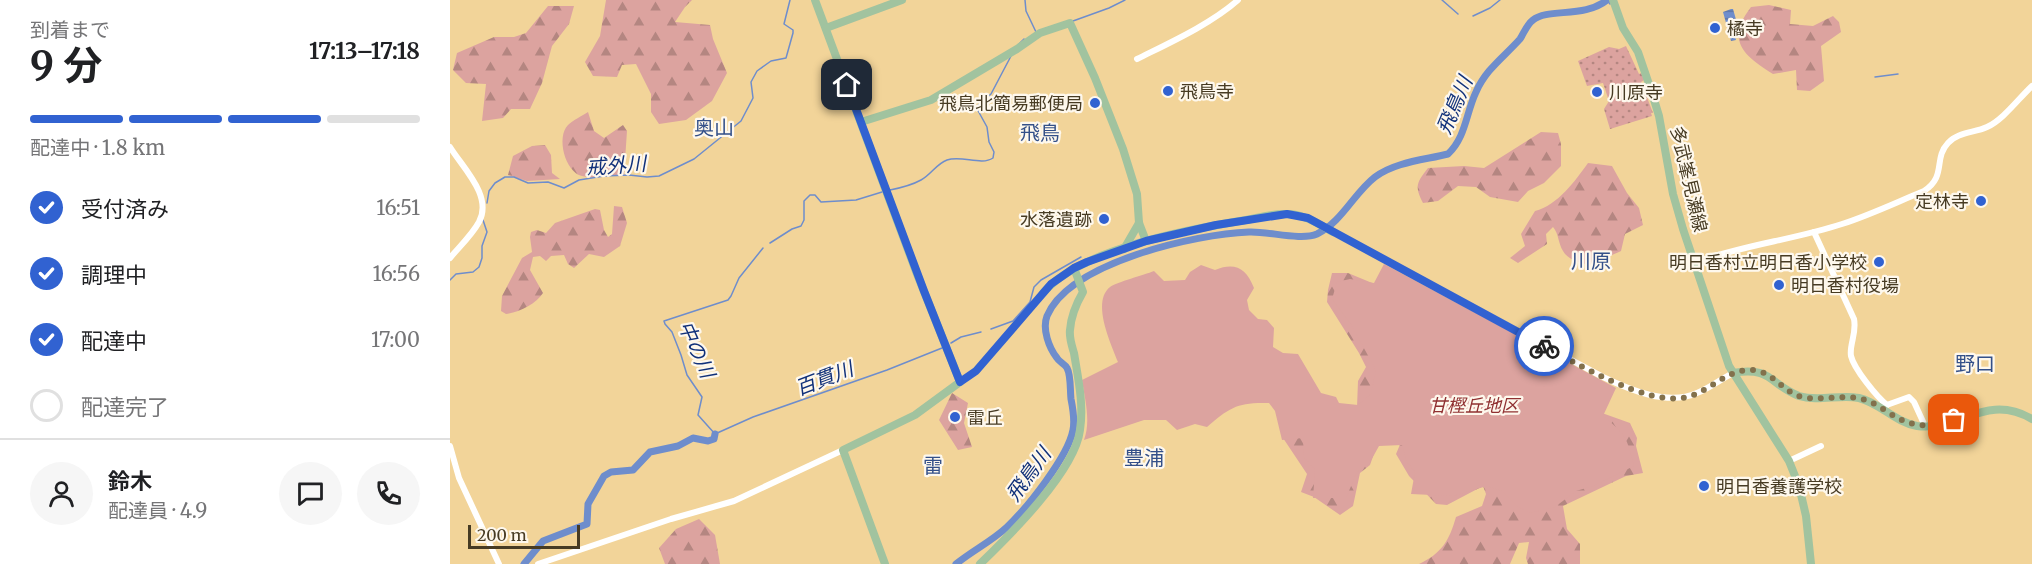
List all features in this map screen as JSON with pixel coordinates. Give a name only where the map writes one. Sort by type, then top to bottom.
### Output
[{"type":"main road","points":[[815,0],[960,382],[912,417],[843,450],[885,564]]},
{"type":"main road","points":[[826,28],[902,0]]},
{"type":"main road","name":"多武峯見瀬線","points":[[1613,0],[1623,28],[1638,52],[1652,93],[1659,116],[1673,194],[1722,347],[1733,372],[1789,461],[1799,486],[1805,510],[1811,564]]},
{"type":"main road","points":[[861,122],[931,100],[1040,33],[1070,23],[1087,58],[1123,149],[1139,202],[1139,224],[1146,241]]},
{"type":"main road","points":[[1044,293],[1051,284],[1074,268],[1124,249],[1146,241],[1226,224],[1287,214],[1308,218],[1333,232]]},
{"type":"main road","points":[[1124,249],[1139,224]]},
{"type":"main road","points":[[980,564],[1044,494],[1070,459],[1078,443],[1082,415],[1081,395],[1070,332],[1075,305],[1083,292],[1074,268]]},
{"type":"main road","points":[[1733,372],[1759,371],[1802,396],[1858,398],[1884,406],[1906,423],[1925,426],[1934,426],[1985,410],[1997,409],[2012,410],[2032,418]]},
{"type":"street","points":[[1137,59],[1209,20],[1238,0]]},
{"type":"street","points":[[1694,263],[1730,251],[1759,246],[1843,224],[1924,191],[1932,186],[1938,175],[1941,156],[1949,142],[1960,135],[1995,123],[2032,86]]},
{"type":"street","points":[[450,147],[478,189],[483,205],[479,223],[450,258]]},
{"type":"street","points":[[1333,232],[1603,377],[1635,390],[1682,398],[1700,392],[1733,372]]},
{"type":"street","points":[[1814,232],[1854,319],[1855,332],[1851,350],[1853,361],[1884,406],[1909,397],[1914,402],[1925,426]]},
{"type":"street","points":[[960,382],[976,371],[1044,293]]},
{"type":"street","points":[[450,446],[459,478],[499,564]]},
{"type":"street","points":[[1789,461],[1821,446]]},
{"type":"street","points":[[538,564],[676,517],[734,501],[843,450]]},
{"type":"green space","points":[[606,0],[692,0],[675,22],[710,25],[713,39],[727,73],[712,101],[686,120],[659,124],[651,112],[651,94],[636,64],[622,65],[617,77],[593,76],[585,62],[600,36]]},
{"type":"green space","points":[[1769,5],[1791,10],[1790,24],[1813,26],[1833,16],[1839,22],[1841,32],[1821,46],[1824,81],[1810,91],[1797,90],[1796,70],[1773,74],[1746,54],[1741,46],[1739,29],[1751,7]]},
{"type":"green space","points":[[548,6],[574,6],[569,24],[552,46],[542,83],[530,109],[511,109],[503,118],[482,121],[486,84],[466,83],[453,70],[457,53],[494,37],[514,37],[526,33]]},
{"type":"green space","points":[[1626,46],[1644,80],[1641,82],[1653,113],[1651,113],[1652,116],[1610,129],[1604,109],[1609,101],[1603,83],[1587,86],[1578,61],[1609,47],[1619,49]]},
{"type":"green space","points":[[588,112],[594,131],[604,138],[623,125],[627,131],[624,175],[586,177],[576,173],[567,161],[563,145],[564,130],[570,123]]},
{"type":"green space","points":[[1541,132],[1558,133],[1561,144],[1561,166],[1544,183],[1528,191],[1518,202],[1490,197],[1476,187],[1458,186],[1438,201],[1423,203],[1418,192],[1418,184],[1428,168],[1464,166],[1484,168]]},
{"type":"green space","points":[[545,145],[551,155],[552,173],[560,179],[527,181],[508,175],[513,156],[532,146]]},
{"type":"green space","points":[[1588,163],[1612,166],[1627,193],[1639,208],[1643,225],[1625,234],[1621,251],[1590,265],[1575,261],[1565,254],[1553,227],[1546,234],[1547,244],[1518,263],[1510,258],[1525,246],[1521,234],[1535,211],[1558,198],[1572,185]]},
{"type":"green space","points":[[614,206],[622,207],[627,223],[620,246],[604,257],[589,254],[574,268],[568,264],[564,255],[551,256],[546,261],[540,256],[533,257],[530,270],[543,293],[536,301],[522,309],[506,314],[501,311],[502,296],[522,258],[532,252],[531,232],[537,230],[546,233],[555,223],[595,209],[600,210],[604,230],[608,237],[612,234]]},
{"type":"green space","name":"甘樫丘地区","points":[[1384,264],[1616,388],[1603,416],[1617,427],[1624,437],[1634,466],[1593,486],[1576,491],[1555,507],[1530,513],[1517,506],[1502,491],[1487,486],[1453,496],[1411,494],[1415,472],[1407,462],[1402,445],[1379,446],[1369,464],[1357,472],[1346,498],[1313,498],[1315,470],[1304,457],[1303,438],[1282,440],[1275,411],[1269,403],[1235,407],[1207,427],[1195,424],[1177,430],[1166,420],[1144,420],[1084,440],[1087,418],[1082,380],[1118,362],[1102,313],[1102,303],[1110,287],[1154,271],[1164,281],[1185,280],[1190,272],[1201,265],[1215,270],[1228,267],[1239,268],[1254,288],[1247,300],[1249,310],[1258,319],[1267,320],[1274,328],[1273,347],[1283,353],[1298,354],[1321,393],[1336,397],[1339,403],[1358,405],[1371,394],[1376,370],[1350,323],[1332,299],[1337,282],[1350,279],[1374,283]]},
{"type":"green space","name":"甘樫丘地区","points":[[1332,273],[1348,273],[1377,285],[1602,413],[1630,423],[1637,438],[1636,446],[1643,473],[1626,476],[1563,506],[1567,529],[1580,544],[1580,564],[1528,564],[1526,558],[1529,542],[1519,543],[1510,564],[1419,564],[1434,555],[1444,545],[1456,517],[1482,506],[1486,494],[1483,486],[1447,505],[1436,504],[1409,476],[1396,454],[1407,428],[1377,445],[1370,465],[1360,473],[1353,506],[1340,515],[1314,497],[1301,492],[1307,474],[1283,438],[1277,410],[1164,282],[1246,298],[1247,310],[1271,348],[1319,394],[1337,405],[1357,407],[1358,381],[1366,367],[1327,302]]},
{"type":"green space","points":[[952,393],[968,403],[964,423],[972,447],[958,450],[939,420]]},
{"type":"green space","points":[[699,519],[715,535],[720,564],[665,564],[659,548],[676,529]]},
{"type":"water","points":[[1733,9],[1737,23],[1732,28],[1736,40],[1731,41],[1723,12]]},
{"type":"waterway","name":"戒外川","points":[[487,203],[489,191],[495,183],[505,177],[514,177],[528,183],[548,182],[564,188],[579,180],[604,176],[659,176],[694,159],[741,121],[753,98],[751,82],[757,71],[771,61],[786,58],[793,33],[793,30],[784,24],[790,0]]},
{"type":"waterway","name":"中の川","points":[[1025,0],[1026,11],[1036,32]]},
{"type":"waterway","points":[[1073,21],[1125,0]]},
{"type":"waterway","points":[[1442,0],[1458,14]]},
{"type":"waterway","points":[[1473,16],[1500,0]]},
{"type":"waterway","name":"飛鳥川","points":[[1607,0],[1610,4]]},
{"type":"waterway","name":"飛鳥川","points":[[956,564],[1007,527],[1046,481],[1070,441],[1074,422],[1069,375],[1066,367],[1051,349],[1045,327],[1047,316],[1060,297],[1081,280],[1107,266],[1168,245],[1198,238],[1249,232],[1302,237],[1317,234],[1334,222],[1361,191],[1383,172],[1401,165],[1448,154],[1459,140],[1480,84],[1490,70],[1520,39],[1533,20],[1548,14],[1588,9],[1607,0]]},
{"type":"waterway","name":"中の川","points":[[1017,46],[1024,39]]},
{"type":"waterway","name":"中の川","points":[[890,190],[921,180],[947,160],[983,161],[993,158],[994,152],[989,142],[987,127],[976,107],[991,94],[1011,56]]},
{"type":"waterway","points":[[1875,77],[1898,74]]},
{"type":"waterway","name":"中の川","points":[[770,243],[801,226],[804,220],[804,201],[810,195],[815,195],[821,202],[856,200],[882,192]]},
{"type":"waterway","name":"戒外川","points":[[450,280],[456,274],[473,272],[479,267],[487,232],[483,220]]},
{"type":"waterway","name":"中の川","points":[[763,248],[739,278],[728,300],[664,321],[672,332],[687,375],[702,397],[698,415],[715,434],[753,417],[887,370],[942,348]]},
{"type":"waterway","name":"百貫川","points":[[991,329],[1013,321],[1030,302],[1034,287],[1041,280],[1081,257]]},
{"type":"waterway","name":"百貫川","points":[[951,343],[961,337],[981,332]]},
{"type":"waterway","name":"中の川","points":[[524,564],[543,541],[587,524],[588,504],[604,476],[611,472],[633,470],[650,452],[678,446],[693,438],[708,441],[714,439],[715,434]]},
{"type":"way so far","points":[[1544,346],[1611,381],[1638,391],[1667,397],[1687,397],[1700,392],[1733,372],[1751,370],[1770,376],[1795,394],[1815,398],[1858,398],[1870,402],[1906,423],[1917,426],[1934,426],[1954,420]]},
{"type":"place","name":"橘寺","points":[[1715,28]]},
{"type":"place","name":"飛鳥寺","points":[[1168,91]]},
{"type":"place","name":"川原寺","points":[[1597,92]]},
{"type":"place","name":"飛鳥北簡易郵便局","points":[[1095,103]]},
{"type":"place","name":"定林寺","points":[[1981,201]]},
{"type":"place","name":"水落遺跡","points":[[1104,219]]},
{"type":"place","name":"明日香村立明日香小学校","points":[[1879,262]]},
{"type":"place","name":"明日香村役場","points":[[1779,285]]},
{"type":"place","name":"雷丘","points":[[955,417]]},
{"type":"place","name":"明日香養護学校","points":[[1704,486]]},
{"type":"district","name":"奥山","points":[[714,127]]},
{"type":"district","name":"飛鳥","points":[[1040,132]]},
{"type":"district","name":"川原","points":[[1591,260]]},
{"type":"district","name":"野口","points":[[1975,363]]},
{"type":"district","name":"豊浦","points":[[1144,457]]},
{"type":"district","name":"雷","points":[[933,465]]},
{"type":"route","points":[[847,85],[960,382],[976,371],[1051,284],[1074,268],[1146,241],[1176,233],[1287,214],[1308,218],[1544,346]]}]
